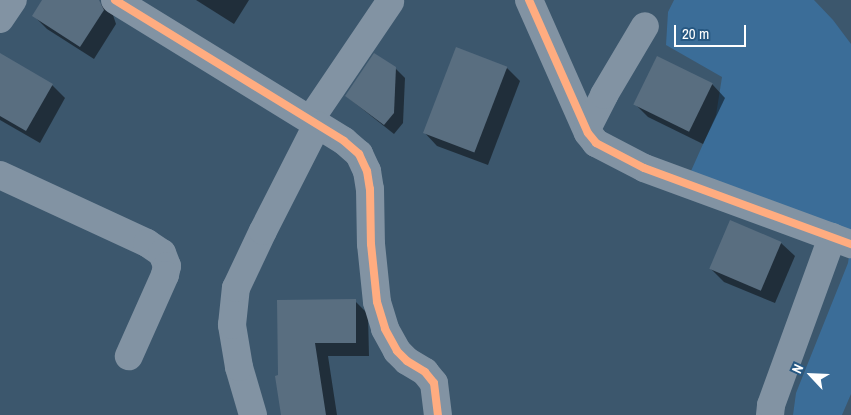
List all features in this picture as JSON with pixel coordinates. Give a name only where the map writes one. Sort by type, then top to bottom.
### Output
[{"type":"street","points":[[0,18],[13,0]]},
{"type":"street","points":[[115,0],[314,122],[344,141],[359,154],[367,171],[377,302],[385,329],[397,351],[407,361],[425,372],[434,383],[438,415]]},
{"type":"street","points":[[529,0],[587,129],[596,143],[644,168],[841,240],[771,405],[770,415]]},
{"type":"street","points":[[253,415],[239,366],[232,332],[236,288],[314,122],[390,2]]},
{"type":"street","points":[[587,129],[604,95],[645,26]]},
{"type":"street","points":[[0,175],[147,243],[166,258],[165,275],[129,356]]},
{"type":"shaded area","points":[[674,0],[814,0],[833,20],[851,44],[851,232],[691,171],[716,115],[722,77],[666,45],[668,12]]},
{"type":"shaded area","points":[[851,243],[851,394],[842,415],[793,415],[796,393],[848,263]]},
{"type":"building","points":[[42,0],[99,0],[104,10],[80,47],[32,16]]},
{"type":"building","points":[[456,47],[507,67],[474,153],[423,133]]},
{"type":"building","points":[[0,53],[53,84],[26,131],[0,116]]},
{"type":"building","points":[[374,53],[396,67],[394,113],[384,125],[345,96]]},
{"type":"building","points":[[657,56],[713,83],[689,132],[633,105]]},
{"type":"building","points":[[730,220],[782,242],[761,291],[709,269]]},
{"type":"building","points":[[356,299],[356,343],[315,343],[326,415],[281,415],[275,376],[278,375],[277,300]]},
{"type":"cycle path","points":[[115,0],[344,141],[359,154],[367,171],[370,189],[371,244],[377,302],[385,329],[397,351],[407,361],[425,372],[434,383],[438,415]]},
{"type":"cycle path","points":[[529,0],[588,133],[596,143],[644,168],[851,244]]}]
